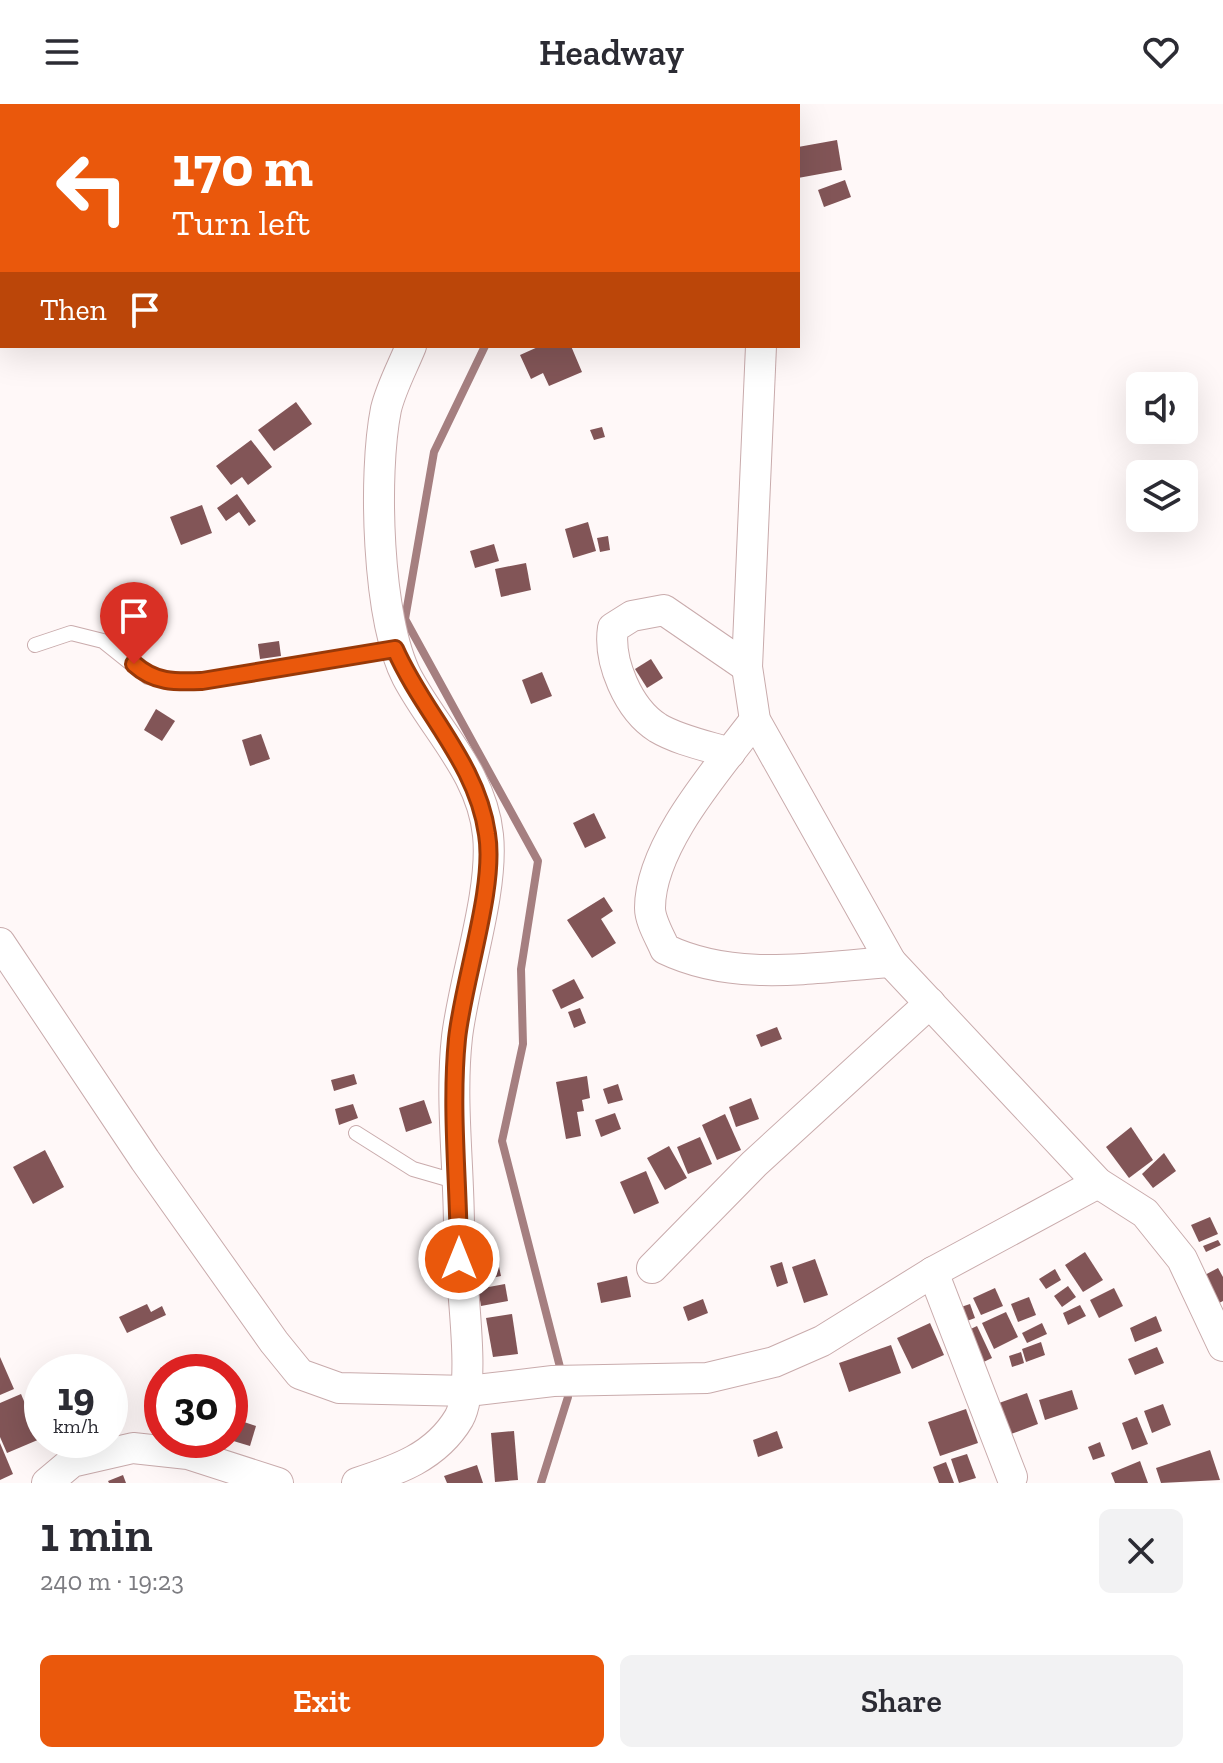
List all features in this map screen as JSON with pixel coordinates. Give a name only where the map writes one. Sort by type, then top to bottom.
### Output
[{"type":"street","points":[[357,1483],[397,1470],[432,1451],[459,1418],[468,1391],[459,1259],[457,1042],[484,884],[488,836],[476,790],[456,749],[407,676],[395,649],[382,548],[380,458],[387,406],[410,348]]},
{"type":"street","points":[[761,348],[760,426],[747,667],[755,720],[891,962],[1098,1183],[1145,1213],[1182,1259],[1217,1322],[1223,1346]]},
{"type":"street","points":[[730,753],[658,728],[639,709],[618,670],[610,644],[613,628],[632,616],[664,610],[747,667]]},
{"type":"street","points":[[755,720],[709,780],[656,869],[650,910],[665,949],[696,964],[753,972],[891,962]]},
{"type":"street","points":[[0,943],[145,1160],[300,1374],[339,1388],[468,1391],[553,1381],[707,1378],[774,1362],[822,1341],[933,1272],[1098,1183]]},
{"type":"street","points":[[652,1268],[754,1164],[930,1003]]},
{"type":"street","points":[[933,1272],[1012,1477]]},
{"type":"street","points":[[47,1483],[72,1462],[133,1448],[188,1454],[278,1483]]},
{"type":"lane","points":[[35,645],[71,633],[103,641],[148,677],[171,682],[202,681],[395,649]]},
{"type":"lane","points":[[356,1133],[413,1169],[459,1182]]},
{"type":"building","points":[[837,140],[842,170],[800,178],[800,147]]},
{"type":"building","points":[[845,180],[851,197],[824,207],[818,190]]},
{"type":"building","points":[[536,348],[572,348],[582,372],[549,386],[543,373],[531,379],[520,355]]},
{"type":"building","points":[[296,402],[312,424],[274,451],[258,430]]},
{"type":"building","points":[[602,427],[605,437],[594,440],[590,430]]},
{"type":"building","points":[[251,440],[272,467],[248,485],[242,477],[231,485],[216,466]]},
{"type":"building","points":[[237,494],[256,521],[249,526],[239,512],[226,521],[217,508]]},
{"type":"building","points":[[202,505],[212,533],[181,545],[170,517]]},
{"type":"building","points":[[588,522],[596,551],[573,558],[565,529]]},
{"type":"building","points":[[608,536],[610,550],[600,552],[597,538]]},
{"type":"building","points":[[494,544],[499,561],[475,568],[470,551]]},
{"type":"building","points":[[526,563],[531,590],[501,597],[495,569]]},
{"type":"building","points":[[279,641],[281,656],[260,659],[258,644]]},
{"type":"building","points":[[651,659],[663,678],[647,688],[635,669]]},
{"type":"building","points":[[542,672],[552,696],[531,704],[522,680]]},
{"type":"building","points":[[156,709],[175,721],[162,741],[144,730]]},
{"type":"building","points":[[261,734],[270,759],[250,766],[242,740]]},
{"type":"building","points":[[594,813],[606,838],[585,848],[573,823]]},
{"type":"building","points":[[604,897],[613,911],[601,919],[616,943],[592,958],[567,920]]},
{"type":"building","points":[[574,979],[584,998],[561,1009],[552,990]]},
{"type":"building","points":[[580,1008],[586,1023],[574,1028],[568,1012]]},
{"type":"building","points":[[777,1027],[782,1039],[761,1047],[756,1035]]},
{"type":"building","points":[[354,1074],[357,1084],[334,1091],[331,1080]]},
{"type":"building","points":[[587,1076],[590,1098],[582,1100],[584,1111],[577,1112],[581,1136],[566,1139],[556,1082]]},
{"type":"building","points":[[618,1084],[623,1100],[608,1104],[603,1089]]},
{"type":"building","points":[[751,1098],[759,1119],[736,1127],[729,1107]]},
{"type":"building","points":[[424,1100],[432,1123],[406,1132],[399,1108]]},
{"type":"building","points":[[353,1104],[358,1118],[339,1125],[335,1109]]},
{"type":"building","points":[[615,1113],[621,1129],[601,1137],[595,1120]]},
{"type":"building","points":[[725,1114],[741,1150],[717,1160],[702,1125]]},
{"type":"building","points":[[1131,1127],[1153,1160],[1129,1178],[1106,1147]]},
{"type":"building","points":[[700,1137],[712,1164],[688,1174],[677,1147]]},
{"type":"building","points":[[669,1146],[687,1178],[665,1190],[647,1158]]},
{"type":"building","points":[[45,1150],[64,1187],[33,1204],[13,1167]]},
{"type":"building","points":[[1164,1153],[1176,1171],[1153,1188],[1142,1174]]},
{"type":"building","points":[[646,1171],[659,1203],[634,1214],[620,1182]]},
{"type":"building","points":[[1210,1217],[1218,1234],[1199,1242],[1191,1225]]},
{"type":"building","points":[[1218,1240],[1221,1245],[1206,1252],[1203,1246]]},
{"type":"building","points":[[1085,1252],[1103,1280],[1083,1292],[1065,1265]]},
{"type":"building","points":[[497,1257],[501,1276],[477,1281],[473,1262]]},
{"type":"building","points":[[815,1259],[828,1295],[804,1303],[792,1267]]},
{"type":"building","points":[[782,1262],[788,1283],[777,1287],[770,1266]]},
{"type":"building","points":[[1218,1268],[1223,1277],[1223,1301],[1217,1304],[1201,1277]]},
{"type":"building","points":[[1055,1269],[1061,1280],[1046,1289],[1039,1279]]},
{"type":"building","points":[[627,1276],[631,1297],[601,1303],[597,1283]]},
{"type":"building","points":[[505,1284],[508,1301],[481,1306],[478,1289]]},
{"type":"building","points":[[1068,1286],[1076,1297],[1062,1307],[1054,1296]]},
{"type":"building","points":[[995,1288],[1003,1306],[981,1315],[973,1298]]},
{"type":"building","points":[[1114,1288],[1123,1306],[1099,1318],[1090,1300]]},
{"type":"building","points":[[1029,1297],[1036,1315],[1018,1322],[1011,1304]]},
{"type":"building","points":[[703,1299],[708,1313],[688,1321],[683,1307]]},
{"type":"building","points":[[147,1304],[151,1312],[162,1306],[166,1315],[127,1333],[119,1317]]},
{"type":"building","points":[[970,1304],[975,1318],[967,1321],[961,1307]]},
{"type":"building","points":[[1080,1305],[1086,1316],[1068,1325],[1063,1313]]},
{"type":"building","points":[[1006,1312],[1018,1337],[994,1349],[982,1323]]},
{"type":"building","points":[[512,1314],[518,1354],[493,1357],[486,1318]]},
{"type":"building","points":[[1156,1316],[1162,1331],[1135,1342],[1130,1328]]},
{"type":"building","points":[[930,1323],[944,1355],[912,1369],[897,1338]]},
{"type":"building","points":[[1042,1323],[1047,1334],[1027,1343],[1022,1333]]},
{"type":"building","points":[[977,1326],[992,1358],[973,1367],[958,1335]]},
{"type":"building","points":[[1041,1342],[1045,1355],[1026,1362],[1022,1349]]},
{"type":"building","points":[[891,1345],[901,1373],[849,1392],[839,1363]]},
{"type":"building","points":[[1157,1347],[1164,1363],[1135,1375],[1128,1359]]},
{"type":"building","points":[[1021,1352],[1024,1363],[1012,1367],[1009,1356]]},
{"type":"building","points":[[0,1357],[14,1389],[0,1395]]},
{"type":"building","points":[[1072,1390],[1078,1409],[1045,1420],[1039,1400]]},
{"type":"building","points":[[1027,1393],[1038,1424],[1011,1434],[999,1403]]},
{"type":"building","points":[[21,1394],[24,1401],[24,1446],[7,1453],[0,1437],[0,1403]]},
{"type":"building","points":[[1163,1404],[1171,1425],[1152,1433],[1144,1411]]},
{"type":"building","points":[[966,1409],[978,1443],[940,1456],[928,1422]]},
{"type":"building","points":[[1137,1417],[1148,1444],[1132,1450],[1122,1423]]},
{"type":"building","points":[[248,1423],[256,1426],[248,1445]]},
{"type":"building","points":[[514,1431],[518,1480],[495,1482],[491,1433]]},
{"type":"building","points":[[777,1431],[783,1448],[758,1457],[753,1440]]},
{"type":"building","points":[[1100,1442],[1105,1456],[1093,1460],[1088,1447]]},
{"type":"building","points":[[0,1443],[13,1474],[0,1480]]},
{"type":"building","points":[[1210,1450],[1220,1480],[1161,1483],[1156,1468]]},
{"type":"building","points":[[967,1454],[976,1478],[959,1483],[951,1459]]},
{"type":"building","points":[[1140,1461],[1148,1483],[1115,1483],[1111,1473]]},
{"type":"building","points":[[946,1462],[954,1483],[939,1483],[933,1467]]},
{"type":"building","points":[[477,1465],[483,1483],[447,1483],[444,1476]]},
{"type":"building","points":[[123,1475],[126,1483],[108,1481]]},
{"type":"waterway","points":[[484,348],[434,452],[405,619],[538,861],[521,969],[523,1044],[502,1141],[562,1375]]},
{"type":"waterway","points":[[541,1483],[568,1397],[566,1388]]},
{"type":"route","points":[[134,664],[148,677],[171,682],[202,681],[395,649],[426,709],[456,749],[476,790],[488,836],[484,884],[457,1042],[459,1259]]}]
